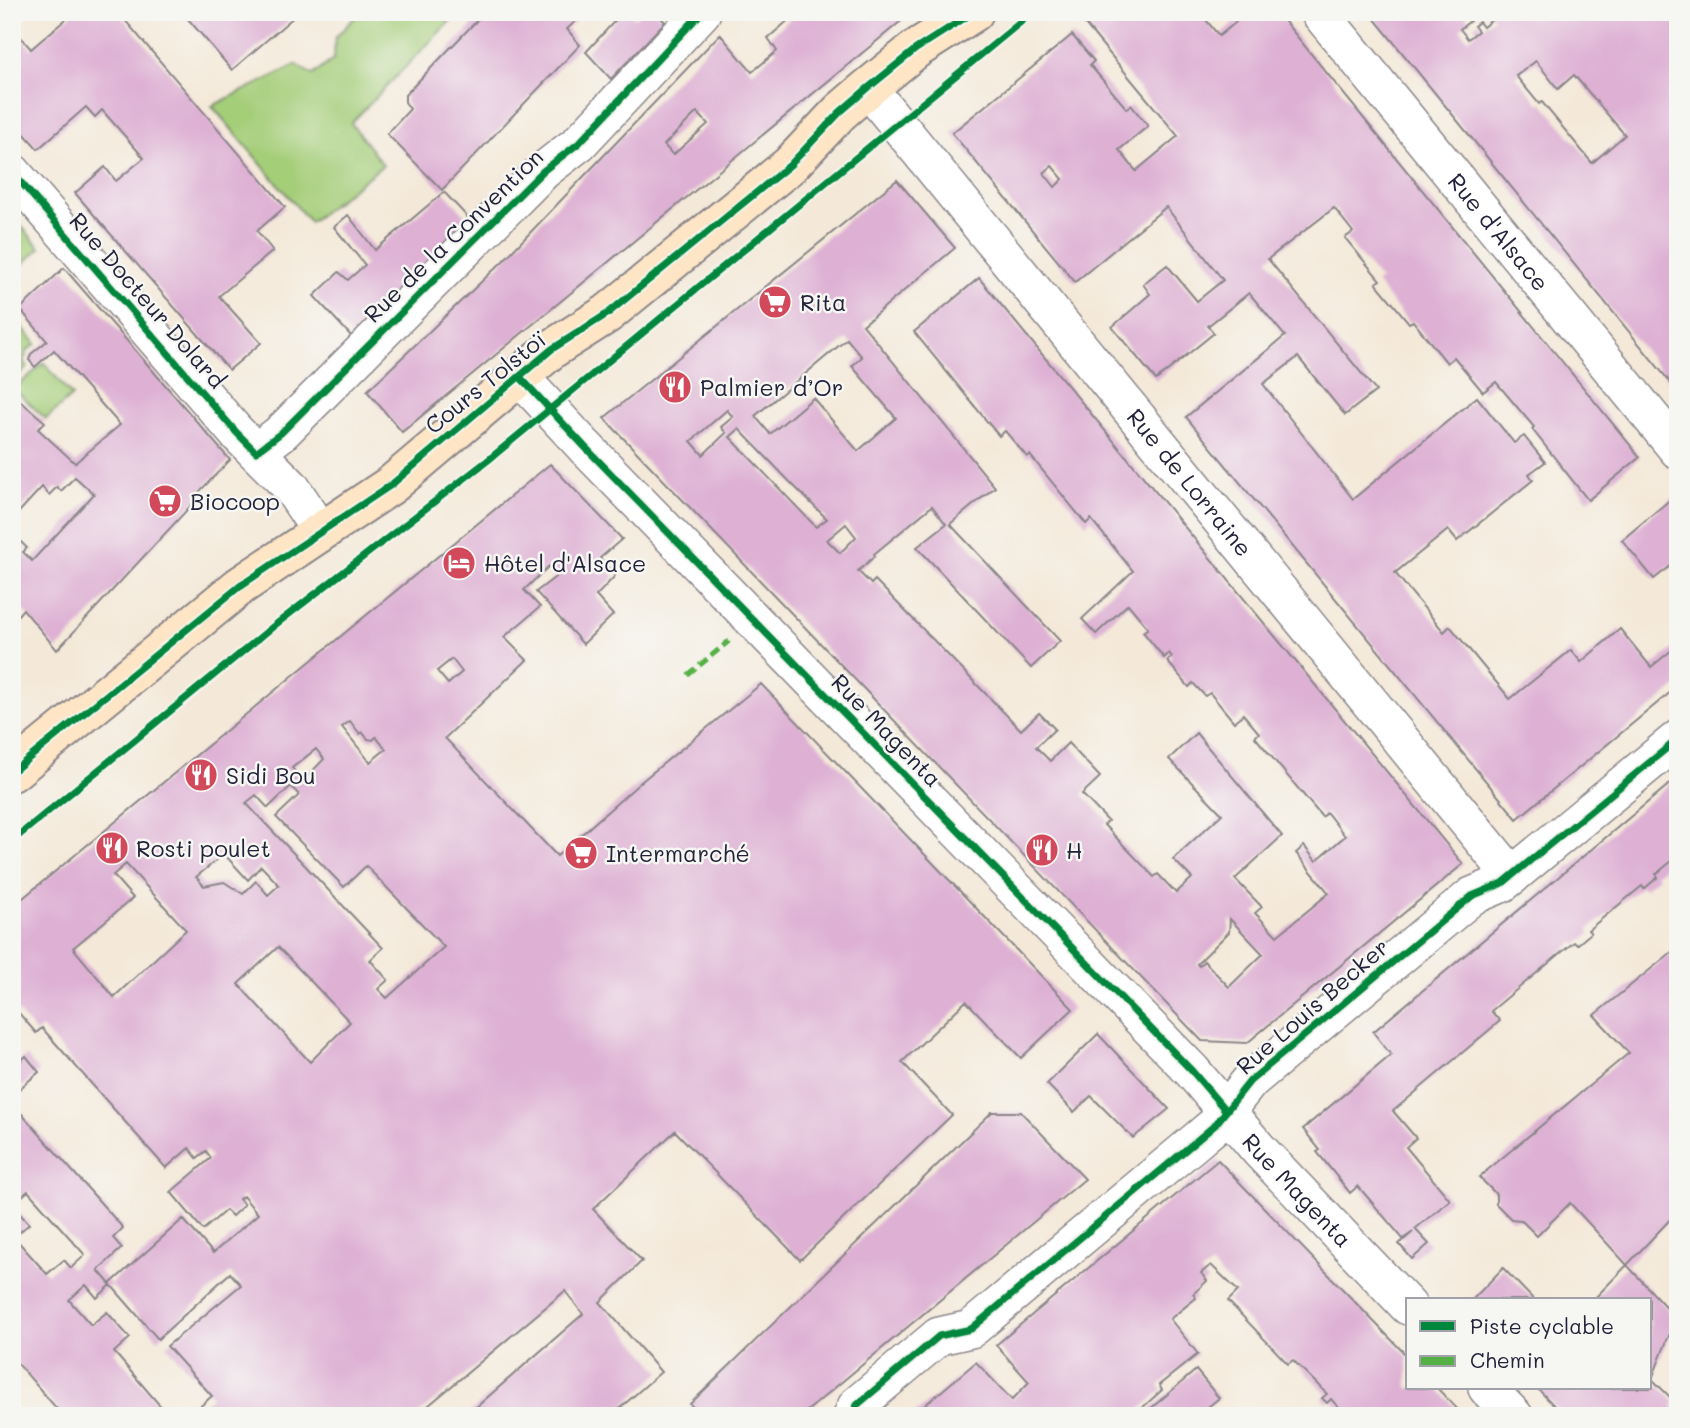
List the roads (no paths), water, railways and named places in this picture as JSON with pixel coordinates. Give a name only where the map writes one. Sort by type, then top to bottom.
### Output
[{"type":"main road","name":"Cours Tolstoï","points":[[12,772],[240,586],[391,485],[552,349],[607,314],[790,165],[840,112],[868,88],[916,50],[974,12]]},
{"type":"street","name":"Rue de la Convention","points":[[256,452],[281,433],[543,171],[579,143],[702,12]]},
{"type":"street","name":"Rue d'Alsace","points":[[1319,12],[1678,450]]},
{"type":"street","name":"Rue de Lorraine","points":[[868,88],[1512,876]]},
{"type":"street","name":"Rue Docteur Dolard","points":[[12,172],[227,422],[290,487],[321,532]]},
{"type":"street","name":"Rue Magenta","points":[[520,377],[1192,1070],[1260,1151],[1406,1304]]},
{"type":"street","name":"Rue Louis Becker","points":[[852,1416],[857,1405],[939,1336],[971,1329],[1215,1125],[1250,1081],[1472,896],[1503,883],[1678,739]]},
{"type":"street","points":[[1489,1390],[1514,1416]]},
{"type":"place","name":"Rita","points":[[775,302]]},
{"type":"place","name":"Palmier d’Or","points":[[675,387]]},
{"type":"place","name":"Biocoop","points":[[165,501]]},
{"type":"place","name":"Hôtel d'Alsace","points":[[459,563]]},
{"type":"place","name":"Sidi Bou","points":[[201,775]]},
{"type":"place","name":"Rosti poulet","points":[[112,848]]},
{"type":"place","name":"H","points":[[1042,850]]},
{"type":"place","name":"Intermarché","points":[[581,853]]}]
